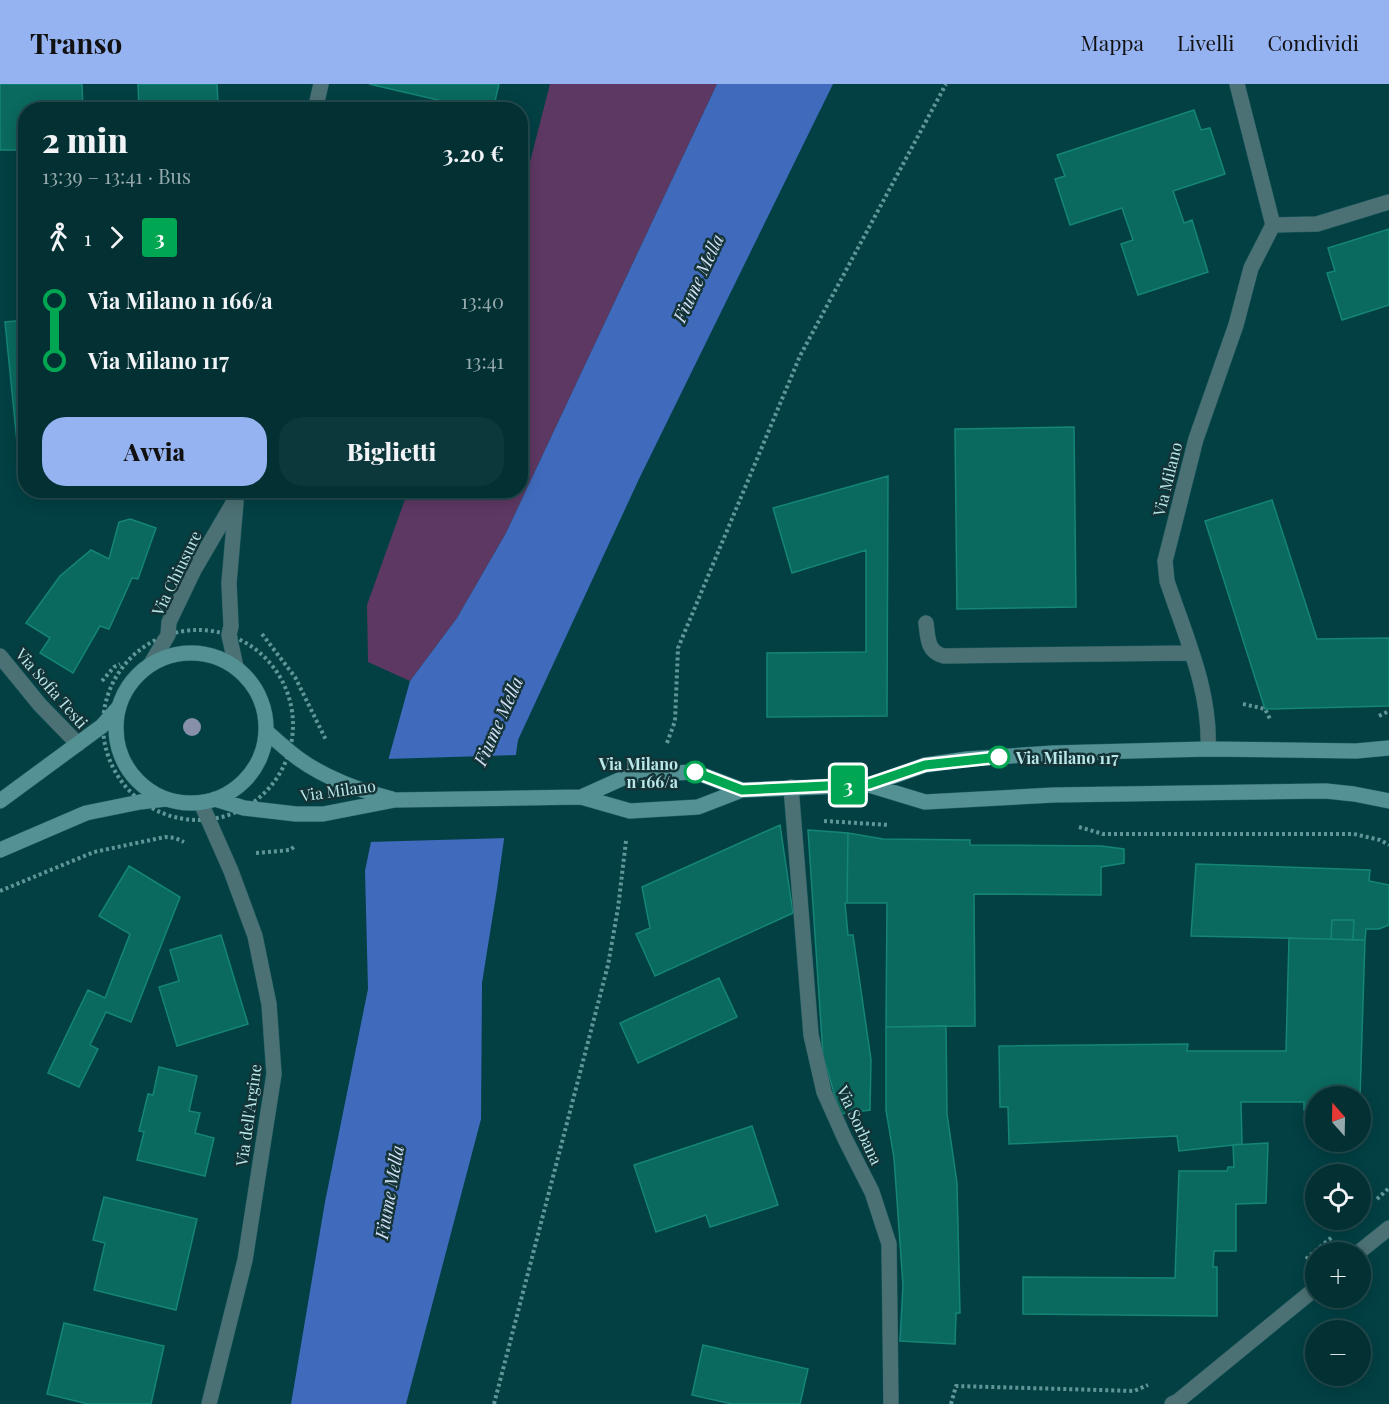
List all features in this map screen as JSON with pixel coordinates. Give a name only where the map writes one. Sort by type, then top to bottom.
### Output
[{"type":"main road","points":[[0,801],[102,726],[118,708],[130,683],[150,665],[170,655],[193,652],[216,656],[236,667],[253,684],[264,707],[267,732],[262,753],[251,774],[235,789],[208,801],[183,802],[166,798],[146,787],[130,771],[120,752],[116,730],[118,708]]},
{"type":"main road","name":"Via Milano","points":[[267,732],[312,768],[337,781],[395,800]]},
{"type":"main road","name":"Via Milano","points":[[208,801],[296,814],[323,814],[395,800],[581,797],[630,811],[699,807],[742,790],[869,784],[925,765],[967,759],[1053,753],[1208,749],[1356,751],[1389,748]]},
{"type":"main road","name":"Via Milano","points":[[581,797],[630,775],[695,772],[742,790]]},
{"type":"main road","name":"Via Milano","points":[[869,784],[925,802],[1054,795],[1326,791],[1389,801]]},
{"type":"main road","points":[[0,850],[87,813],[166,798]]},
{"type":"street","points":[[317,102],[321,84]]},
{"type":"street","points":[[1237,84],[1273,225],[1317,224],[1389,202]]},
{"type":"street","name":"Via Milano","points":[[1208,749],[1209,729],[1206,704],[1167,580],[1165,561],[1196,439],[1236,325],[1251,268],[1273,225]]},
{"type":"street","name":"Via Chiusure","points":[[150,665],[168,635],[169,622],[194,570],[235,498]]},
{"type":"street","name":"Via Chiusure","points":[[236,667],[229,635],[231,626],[229,583],[237,498]]},
{"type":"street","points":[[926,622],[930,648],[936,654],[944,656],[1190,653]]},
{"type":"street","name":"Via Sofia Testi","points":[[0,656],[40,705],[78,744]]},
{"type":"street","name":"Via Sorbana","points":[[791,787],[811,1035],[824,1092],[872,1192],[889,1244],[891,1404]]},
{"type":"street","name":"Via dell'Argine","points":[[208,801],[209,820],[231,871],[258,948],[269,1004],[274,1074],[245,1260],[209,1404]]},
{"type":"street","points":[[1371,1242],[1389,1228]]},
{"type":"street","points":[[1172,1404],[1305,1297]]},
{"type":"path","points":[[663,751],[675,721],[678,648],[800,356],[946,84]]},
{"type":"path","points":[[208,630],[229,635],[250,646],[269,661],[282,680],[291,704],[293,727],[290,751],[280,774],[264,793],[244,808],[227,816],[209,820],[184,820],[161,814],[140,802],[120,781],[106,755],[102,726],[105,702],[114,678],[129,659],[147,644],[168,635],[208,630]]},
{"type":"path","points":[[260,631],[295,677],[331,748]]},
{"type":"path","points":[[494,1404],[608,965],[618,908],[630,811]]},
{"type":"path","points":[[1076,826],[1103,834],[1354,834],[1374,838],[1389,845]]},
{"type":"path","points":[[0,891],[94,852],[165,837],[175,837],[190,847]]},
{"type":"path","points":[[1298,1265],[1334,1235]]},
{"type":"path","points":[[951,1404],[956,1386],[1134,1391],[1152,1383]]},
{"type":"shaded area","points":[[550,84],[717,84],[528,486],[528,168]]},
{"type":"shaded area","points":[[405,498],[522,498],[506,533],[457,618],[410,681],[368,662],[367,605]]},
{"type":"water","name":"Fiume Mella","points":[[717,84],[833,84],[639,479],[518,740],[482,983],[481,1119],[406,1404],[291,1404],[325,1202],[368,989],[365,871],[386,768],[410,681],[457,618],[506,533],[522,498],[528,498],[528,486]]},
{"type":"pier","points":[[519,755],[508,838],[368,842],[385,759]]},
{"type":"building","points":[[0,84],[82,84],[83,102],[18,102],[18,150],[0,150]]},
{"type":"building","points":[[138,84],[217,84],[218,102],[139,102]]},
{"type":"building","points":[[369,84],[499,84],[495,102],[447,102]]},
{"type":"building","points":[[1194,110],[1201,130],[1210,128],[1225,174],[1173,191],[1184,223],[1192,220],[1208,272],[1138,295],[1121,244],[1133,240],[1122,208],[1070,225],[1055,179],[1065,176],[1057,155]]},
{"type":"building","points":[[1389,229],[1389,305],[1342,320],[1327,273],[1335,271],[1328,248]]},
{"type":"building","points":[[18,321],[18,452],[5,322]]},
{"type":"building","points":[[1074,427],[1076,607],[957,609],[955,429]]},
{"type":"building","points":[[888,476],[887,716],[767,717],[767,653],[866,652],[866,550],[792,573],[773,508]]},
{"type":"building","points":[[1272,500],[1317,639],[1389,638],[1389,706],[1265,709],[1205,521]]},
{"type":"building","points":[[130,519],[156,528],[138,579],[132,578],[109,629],[100,626],[73,673],[40,653],[50,638],[26,623],[60,576],[91,550],[109,559],[119,522]]},
{"type":"building","points":[[780,825],[793,913],[655,976],[636,934],[650,928],[642,887]]},
{"type":"building","points":[[808,830],[848,833],[847,903],[845,903],[848,935],[853,935],[871,1060],[870,1110],[840,1114],[823,1055]]},
{"type":"building","points":[[848,833],[883,839],[970,840],[970,845],[1101,846],[1124,849],[1124,863],[1101,867],[1101,895],[974,894],[975,1026],[886,1027],[887,903],[847,903]]},
{"type":"building","points":[[1196,864],[1370,870],[1369,881],[1389,885],[1389,925],[1379,929],[1366,929],[1365,940],[1191,936]]},
{"type":"building","points":[[129,866],[180,897],[131,1022],[106,1012],[90,1045],[98,1049],[79,1087],[48,1073],[88,990],[105,998],[130,934],[99,916]]},
{"type":"building","points":[[1332,920],[1354,920],[1353,940],[1331,939]]},
{"type":"building","points":[[221,935],[248,1024],[177,1046],[159,987],[179,981],[170,950]]},
{"type":"building","points":[[1289,938],[1365,940],[1360,1086],[1305,1086],[1305,1110],[1304,1102],[1241,1102],[1242,1144],[1179,1151],[1177,1136],[1009,1144],[1008,1107],[1000,1107],[999,1046],[1188,1044],[1187,1051],[1286,1051]]},
{"type":"building","points":[[719,978],[737,1017],[638,1063],[620,1023]]},
{"type":"building","points":[[946,1026],[947,1114],[957,1183],[960,1313],[956,1313],[955,1344],[900,1341],[903,1285],[894,1158],[886,1110],[886,1027]]},
{"type":"building","points":[[159,1067],[197,1076],[189,1111],[200,1113],[195,1133],[214,1138],[205,1176],[137,1160],[144,1132],[139,1131],[148,1094],[153,1095]]},
{"type":"building","points":[[752,1126],[778,1205],[710,1227],[706,1215],[656,1232],[634,1165]]},
{"type":"building","points":[[1268,1143],[1266,1203],[1236,1204],[1236,1251],[1214,1251],[1213,1267],[1217,1267],[1217,1316],[1023,1314],[1023,1277],[1175,1278],[1179,1171],[1227,1171],[1228,1167],[1234,1167],[1233,1145]]},
{"type":"building","points":[[104,1197],[197,1219],[176,1310],[94,1290],[105,1243],[93,1240]]},
{"type":"building","points":[[64,1323],[164,1346],[151,1404],[88,1404],[47,1394]]},
{"type":"building","points":[[703,1345],[808,1369],[800,1404],[732,1404],[692,1395]]},
{"type":"bus line","name":"3","points":[[695,772],[742,790],[869,784],[925,765],[999,757]]},
{"type":"place","name":"Via Milano 117","points":[[999,757]]},
{"type":"place","name":"Via Milano n 166/a","points":[[695,772]]}]
